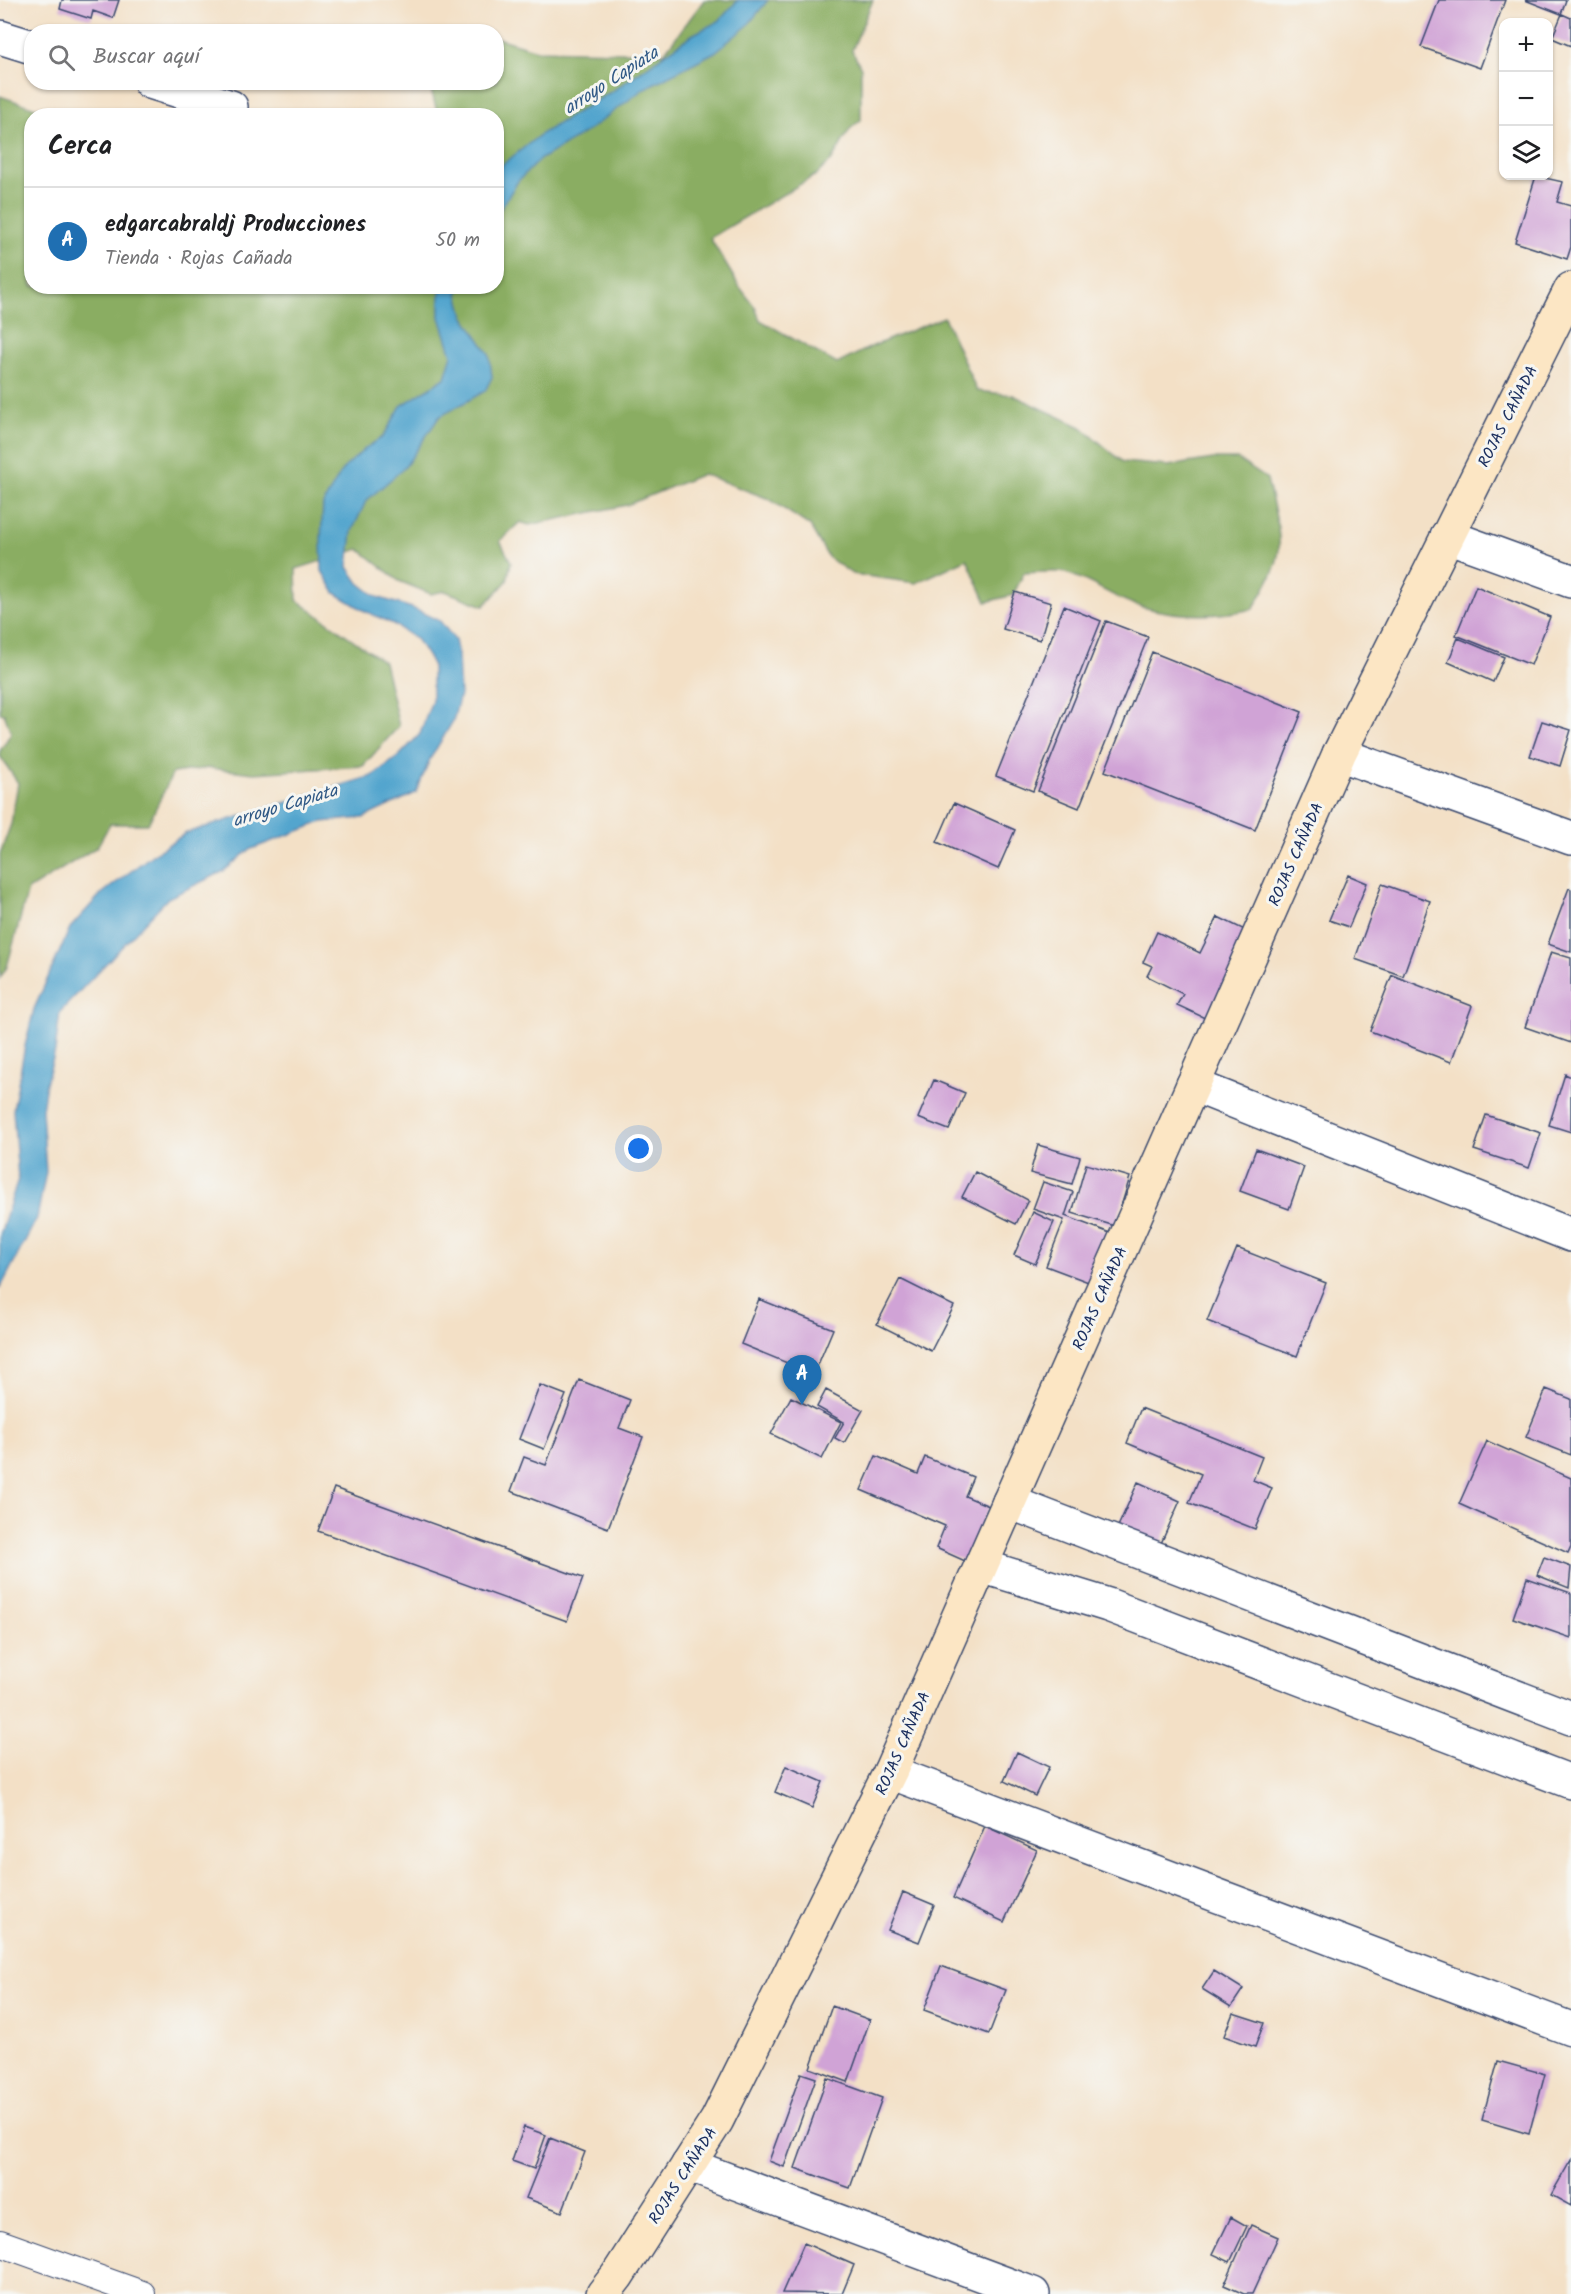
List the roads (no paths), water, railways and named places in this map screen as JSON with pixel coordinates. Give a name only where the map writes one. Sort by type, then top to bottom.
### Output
[{"type":"main road","name":"ROJAS CAÑADA","points":[[603,2294],[617,2276],[717,2120],[890,1772],[1339,754],[1571,289]]},
{"type":"street","points":[[0,37],[24,44]]},
{"type":"street","points":[[176,90],[231,107]]},
{"type":"street","points":[[1447,536],[1571,581]]},
{"type":"street","points":[[1339,754],[1571,838]]},
{"type":"street","points":[[1193,1085],[1571,1235]]},
{"type":"street","points":[[1010,1502],[1571,1718]]},
{"type":"street","points":[[981,1566],[1108,1605],[1571,1782]]},
{"type":"street","points":[[890,1772],[1571,2029]]},
{"type":"street","points":[[688,2165],[1034,2294]]},
{"type":"lane","points":[[0,2243],[142,2294]]},
{"type":"water","points":[[738,0],[768,0],[747,26],[715,52],[645,88],[586,132],[539,160],[518,181],[504,203],[504,163],[541,134],[614,90],[692,35],[719,21]]},
{"type":"water","name":"arroyo Capiata","points":[[440,294],[458,294],[464,316],[489,354],[492,377],[485,391],[439,417],[405,467],[366,501],[352,531],[348,567],[359,583],[377,597],[412,608],[440,621],[455,640],[460,695],[453,721],[430,759],[416,793],[363,818],[322,822],[249,850],[224,871],[168,898],[60,1012],[55,1051],[46,1083],[42,1110],[46,1172],[37,1218],[0,1289],[0,1235],[18,1179],[13,1110],[25,1046],[34,1009],[70,928],[100,895],[152,855],[186,833],[372,776],[399,756],[420,734],[432,700],[432,664],[417,640],[393,624],[335,593],[322,571],[321,539],[323,504],[343,469],[367,447],[383,437],[401,406],[445,378],[452,355],[440,317]]},
{"type":"place","name":"edgarcabraldj Producciones","points":[[802,1405]]}]
